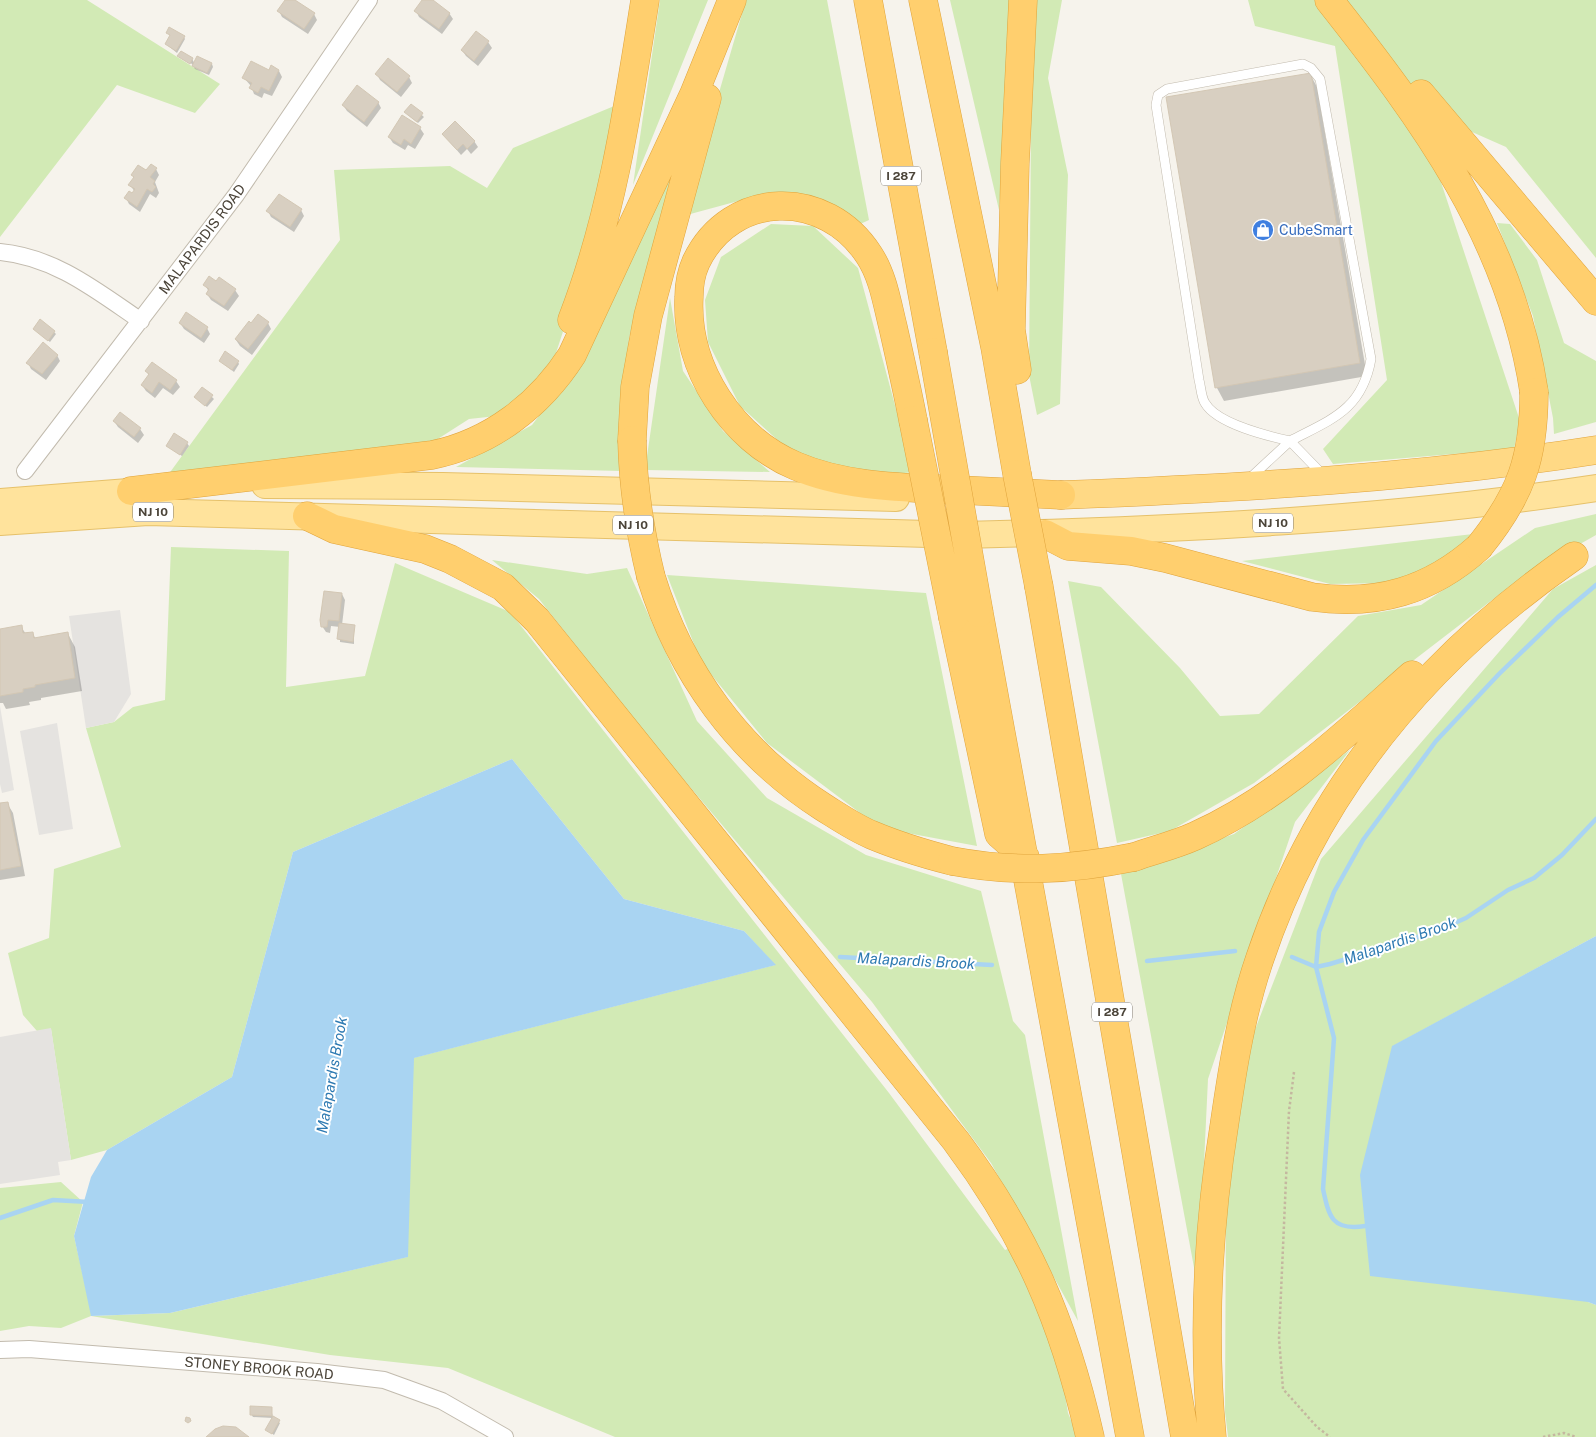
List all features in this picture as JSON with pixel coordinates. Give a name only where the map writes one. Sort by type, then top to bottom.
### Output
[{"type":"highway","points":[[506,423],[539,386],[551,366],[582,292],[613,185],[645,0]]},
{"type":"highway","points":[[131,491],[432,455],[473,442],[506,423],[542,394],[557,379],[572,355],[694,94],[732,0]]},
{"type":"highway","points":[[732,0],[648,316],[635,387],[632,440],[635,490],[643,544],[660,607],[681,653],[725,720],[750,750],[800,792],[842,820],[871,835],[902,847],[952,861],[1024,870],[1087,866],[1134,857],[1196,836],[1242,811],[1278,788],[1343,736],[1472,624],[1534,576],[1585,550]]},
{"type":"highway","name":"I 287","points":[[868,0],[934,352],[966,615],[1025,857],[1130,1437]]},
{"type":"highway","name":"I 287","points":[[923,0],[994,347],[1039,587],[1185,1437]]},
{"type":"highway","points":[[1017,474],[1020,390],[1011,330],[1015,163],[1023,0]]},
{"type":"highway","points":[[1331,0],[1404,74],[1596,301]]},
{"type":"highway","points":[[1045,534],[1068,546],[1131,551],[1165,558],[1312,597],[1333,600],[1359,600],[1386,596],[1417,588],[1436,579],[1463,561],[1479,547],[1499,522],[1517,491],[1527,465],[1534,424],[1534,392],[1529,358],[1518,319],[1490,244],[1467,196],[1419,118],[1331,0]]},
{"type":"highway","points":[[966,615],[913,420],[882,282],[870,257],[847,229],[812,209],[782,205],[760,209],[742,216],[712,237],[695,264],[690,285],[688,310],[691,338],[708,383],[720,402],[736,424],[760,446],[797,467],[860,482],[892,487],[1061,495]]},
{"type":"highway","name":"NJ 10","points":[[1061,495],[1240,488],[1401,476],[1596,450]]},
{"type":"highway","points":[[307,516],[334,529],[425,549],[450,559],[503,587],[537,620],[956,1140],[989,1187],[1021,1239],[1067,1345],[1090,1437]]},
{"type":"highway","points":[[1212,1437],[1206,1378],[1208,1246],[1218,1163],[1243,1015],[1259,960],[1280,903],[1301,856],[1351,774],[1382,732],[1410,699],[1498,614],[1585,550]]},
{"type":"main road","name":"NJ 10","points":[[0,502],[131,491],[332,484],[922,499],[1061,495]]},
{"type":"main road","name":"NJ 10","points":[[0,522],[148,512],[963,535],[1045,534],[1196,528],[1347,518],[1520,499],[1596,488]]},
{"type":"street","name":"MALAPARDIS ROAD","points":[[25,471],[236,195],[369,0]]},
{"type":"street","points":[[0,252],[33,258],[50,264],[78,278],[141,321]]},
{"type":"street","name":"STONEY BROOK ROAD","points":[[0,1350],[29,1349],[307,1371],[384,1380],[442,1401],[505,1437]]},
{"type":"lane","points":[[1240,488],[1290,441],[1344,412],[1360,394],[1368,377],[1371,359],[1320,79],[1312,68],[1303,64],[1167,89],[1158,96],[1156,104],[1197,370],[1204,402],[1211,410],[1251,432],[1290,441],[1329,481]]},
{"type":"path","points":[[1294,1072],[1289,1111],[1279,1338],[1283,1389],[1317,1427],[1330,1437]]},
{"type":"path","points":[[1543,1437],[1564,1433],[1576,1437]]},
{"type":"green space","points":[[0,0],[87,0],[220,84],[195,113],[117,85],[0,237]]},
{"type":"green space","points":[[660,0],[708,0],[633,185]]},
{"type":"green space","points":[[746,0],[827,0],[869,220],[858,225],[812,196],[742,200],[683,216]]},
{"type":"green space","points":[[950,0],[1013,0],[999,210]]},
{"type":"green space","points":[[1032,0],[1062,0],[1048,78],[1068,175],[1060,404],[1037,415],[1029,375]]},
{"type":"green space","points":[[1248,0],[1596,0],[1596,258],[1506,147],[1463,128],[1433,158],[1520,421],[1514,449],[1333,464],[1323,449],[1387,380],[1335,46],[1255,26]]},
{"type":"green space","points":[[619,104],[597,228],[555,356],[534,389],[506,415],[469,419],[419,451],[168,475],[340,240],[334,170],[450,166],[487,188],[513,148]]},
{"type":"green space","points":[[681,152],[629,338],[621,471],[456,467],[532,425],[582,359]]},
{"type":"green space","points":[[1497,223],[1510,224],[1537,260],[1564,343],[1596,361],[1596,422],[1554,434],[1553,418],[1533,316]]},
{"type":"green space","points":[[771,224],[813,226],[858,268],[913,472],[890,475],[847,472],[792,453],[740,406],[708,342],[705,300],[721,257]]},
{"type":"green space","points":[[670,298],[683,371],[723,431],[770,472],[645,470]]},
{"type":"green space","points":[[1596,514],[1596,535],[1522,577],[1254,783],[1170,831],[1117,843],[1068,581],[1101,587],[1180,668],[1220,716],[1259,714],[1358,616],[1421,605],[1535,528]]},
{"type":"green space","points":[[1473,534],[1432,571],[1388,583],[1330,584],[1242,561]]},
{"type":"green space","points":[[171,547],[289,551],[286,687],[365,676],[395,563],[510,612],[889,1093],[1005,1250],[1010,1248],[1060,1364],[1068,1413],[1078,1437],[615,1437],[448,1368],[330,1355],[91,1316],[61,1328],[29,1326],[0,1331],[0,1188],[61,1182],[83,1202],[74,1236],[92,1316],[170,1313],[407,1257],[413,1058],[775,965],[744,931],[624,899],[512,759],[293,852],[232,1077],[107,1150],[71,1160],[51,1029],[37,1031],[23,1015],[8,953],[49,938],[54,869],[121,847],[86,728],[114,722],[133,707],[165,700]]},
{"type":"green space","points":[[492,560],[587,574],[627,568],[697,721],[767,798],[866,855],[981,891],[1013,1021],[1025,1035],[1078,1321],[991,1163],[872,1002],[646,735],[539,599]]},
{"type":"green space","points":[[1596,565],[1596,936],[1393,1046],[1588,1302],[1596,1305],[1596,1437],[1228,1437],[1225,1412],[1226,1192],[1246,1053],[1321,859],[1553,589]]},
{"type":"green space","points":[[667,575],[926,593],[977,846],[880,828],[767,743],[701,662]]},
{"type":"green space","points":[[1350,750],[1295,822],[1208,1079],[1198,1289],[1121,874],[1234,834]]},
{"type":"shaded area","points":[[120,610],[131,694],[114,722],[86,728],[69,616]]},
{"type":"shaded area","points":[[0,706],[14,790],[2,793],[0,784]]},
{"type":"shaded area","points":[[57,723],[73,829],[39,835],[20,731]]},
{"type":"shaded area","points":[[51,1028],[71,1160],[58,1162],[60,1175],[0,1184],[0,1037]]},
{"type":"water","points":[[512,759],[624,899],[744,931],[776,965],[414,1058],[408,1257],[170,1313],[91,1316],[74,1236],[91,1177],[107,1150],[232,1077],[293,852]]},
{"type":"water","points":[[1596,936],[1596,1305],[1588,1302],[1370,1276],[1360,1175],[1392,1046]]},
{"type":"building","points":[[285,0],[295,0],[315,13],[304,29],[277,11]]},
{"type":"building","points":[[422,0],[433,0],[450,13],[439,29],[414,11]]},
{"type":"building","points":[[169,27],[185,36],[176,51],[165,44],[170,35],[166,33]]},
{"type":"building","points":[[476,31],[489,41],[474,61],[461,50]]},
{"type":"building","points":[[181,51],[193,58],[190,64],[177,56]]},
{"type":"building","points":[[197,56],[212,63],[207,73],[192,66]]},
{"type":"building","points":[[388,58],[410,76],[397,92],[375,74]]},
{"type":"building","points":[[251,61],[269,70],[271,65],[279,70],[269,91],[261,87],[258,93],[249,88],[252,83],[242,78]]},
{"type":"building","name":"CubeSmart","points":[[1311,73],[1360,363],[1215,388],[1166,97]]},
{"type":"building","points":[[357,85],[379,102],[364,122],[342,105]]},
{"type":"building","points":[[411,104],[423,113],[417,122],[404,112]]},
{"type":"building","points":[[402,115],[421,127],[411,144],[404,139],[401,145],[388,137]]},
{"type":"building","points":[[455,121],[475,141],[467,149],[463,144],[457,150],[442,134]]},
{"type":"building","points":[[151,164],[157,168],[150,177],[155,181],[153,184],[156,187],[152,192],[147,189],[137,207],[124,198],[129,191],[132,193],[135,189],[128,185],[134,177],[131,175],[138,165],[146,170]]},
{"type":"building","points":[[279,194],[302,209],[290,227],[266,211]]},
{"type":"building","points":[[209,276],[216,281],[219,277],[236,289],[224,306],[206,294],[209,289],[203,285]]},
{"type":"building","points":[[186,312],[208,327],[201,338],[179,323]]},
{"type":"building","points":[[258,314],[269,322],[248,349],[235,339],[249,321],[251,323]]},
{"type":"building","points":[[40,319],[55,331],[48,341],[33,329]]},
{"type":"building","points":[[43,342],[58,355],[42,374],[26,363]]},
{"type":"building","points":[[225,351],[239,361],[232,370],[219,361]]},
{"type":"building","points":[[152,362],[177,380],[170,390],[159,382],[152,393],[141,385],[149,374],[145,371]]},
{"type":"building","points":[[202,387],[213,395],[205,406],[194,397]]},
{"type":"building","points":[[120,412],[141,428],[134,437],[113,421]]},
{"type":"building","points":[[174,433],[188,442],[180,455],[166,446]]},
{"type":"building","points":[[324,591],[342,593],[339,621],[328,620],[327,627],[321,627],[320,620]]},
{"type":"building","points":[[339,623],[355,625],[353,642],[337,639]]},
{"type":"building","points":[[22,625],[23,633],[33,632],[34,638],[68,632],[75,678],[35,685],[35,687],[23,689],[23,692],[0,696],[0,629]]},
{"type":"building","points":[[8,802],[21,866],[0,870],[0,803]]},
{"type":"building","points":[[250,1406],[272,1407],[272,1416],[250,1415]]},
{"type":"building","points":[[273,1416],[280,1420],[272,1434],[265,1430]]},
{"type":"building","points":[[186,1417],[190,1418],[191,1421],[188,1423],[185,1421]]},
{"type":"building","points":[[223,1426],[236,1427],[249,1437],[206,1437],[215,1429]]},
{"type":"waterway","points":[[1365,1226],[1345,1226],[1334,1220],[1327,1207],[1323,1189],[1334,1038],[1316,967],[1319,932],[1334,892],[1363,840],[1436,741],[1499,674],[1558,617],[1596,585]]},
{"type":"waterway","name":"Malapardis Brook","points":[[1292,957],[1316,967],[1330,964],[1434,932],[1466,918],[1508,890],[1534,878],[1562,855],[1596,819]]},
{"type":"waterway","name":"Malapardis Brook","points":[[1147,961],[1235,951]]},
{"type":"waterway","name":"Malapardis Brook","points":[[840,957],[992,965]]},
{"type":"waterway","name":"Malapardis Brook","points":[[0,1218],[53,1200],[89,1202]]},
{"type":"place","name":"CubeSmart","points":[[1263,230]]}]
